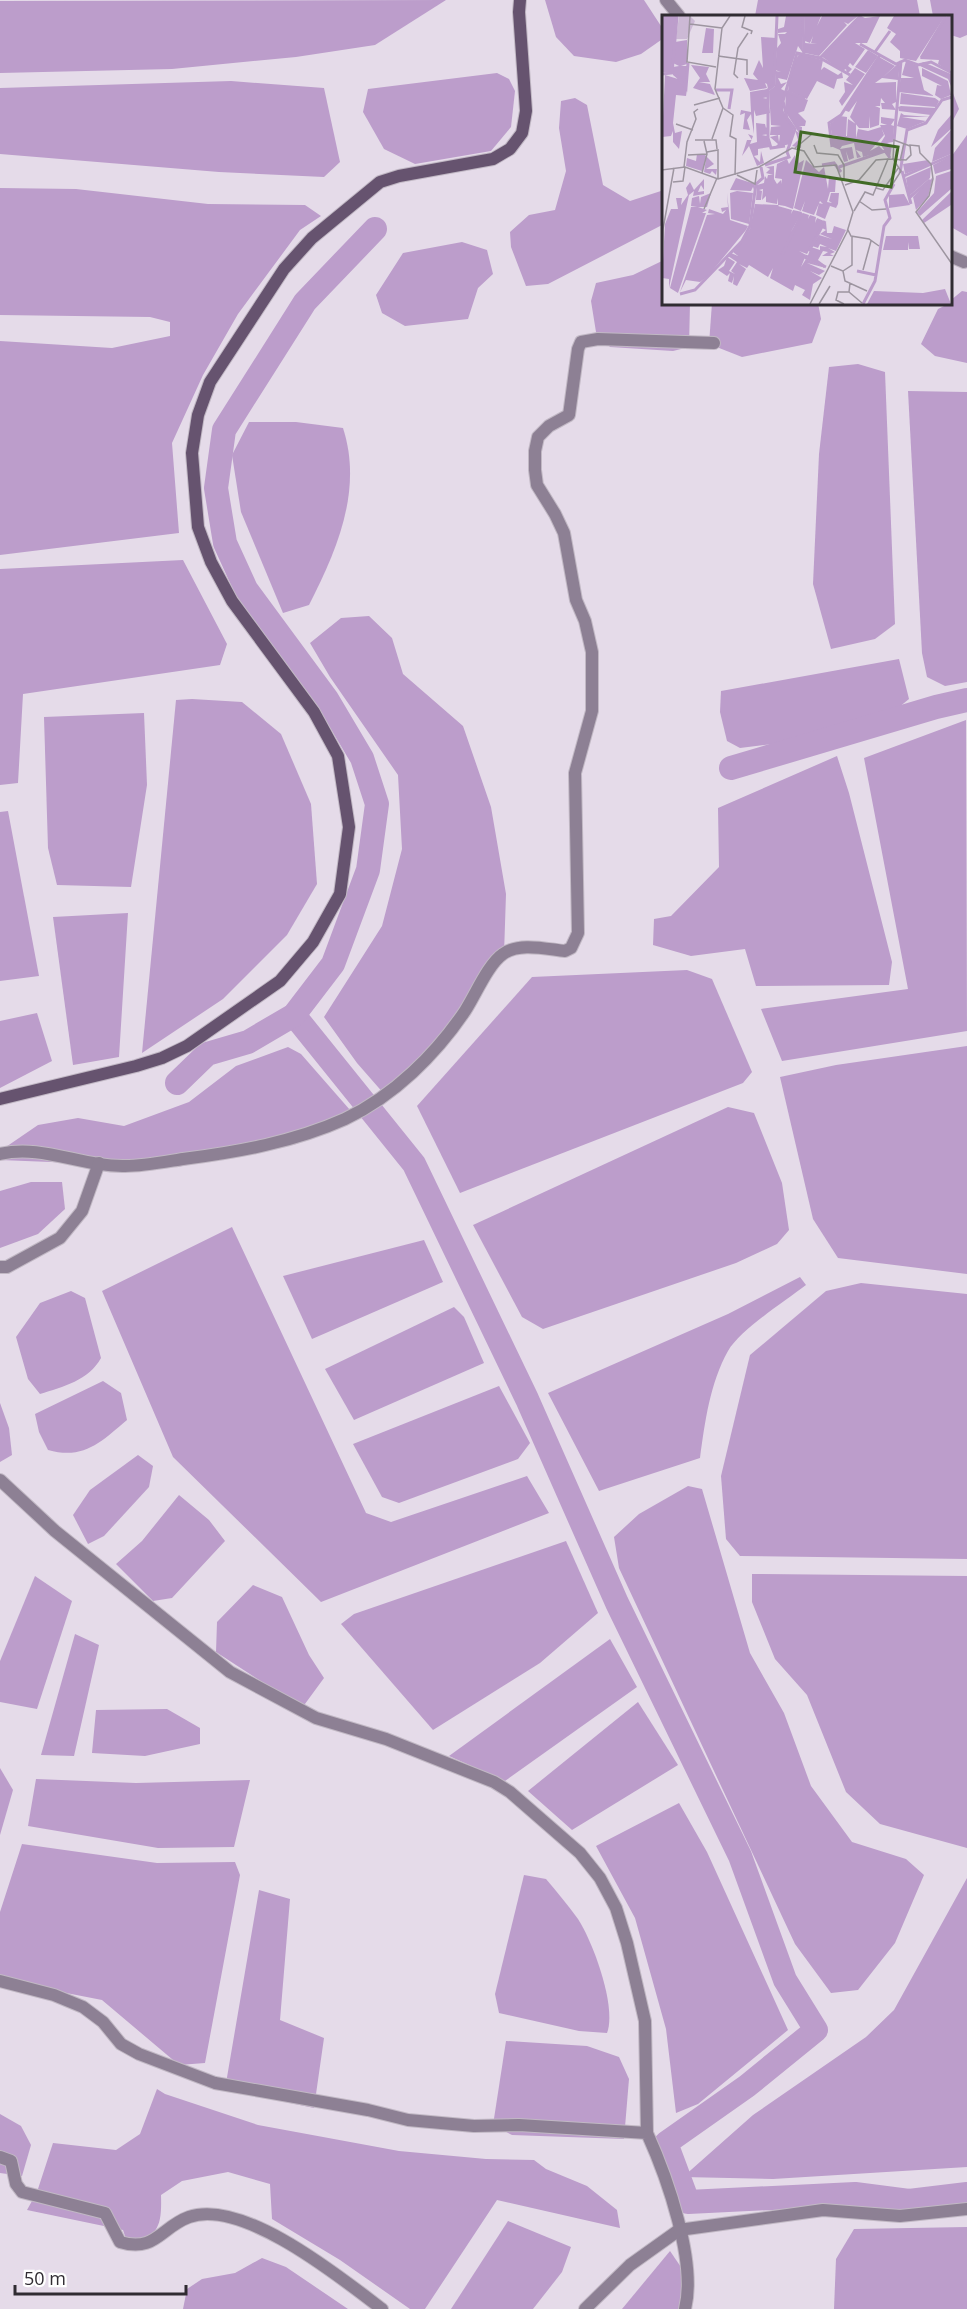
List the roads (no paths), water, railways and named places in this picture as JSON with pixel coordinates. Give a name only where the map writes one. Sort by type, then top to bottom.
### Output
[{"type":"street","points":[[0,1099],[136,1066],[162,1058],[187,1046],[280,981],[313,942],[340,894],[349,827],[338,756],[314,712],[232,600],[211,562],[198,527],[192,453],[198,416],[210,382],[284,269],[312,238],[380,182],[399,176],[493,159],[510,149],[522,133],[526,111],[520,0]]},
{"type":"street","points":[[666,0],[678,15]]},
{"type":"street","points":[[952,256],[964,262]]},
{"type":"street","points":[[0,1154],[34,1150],[124,1166],[228,1153],[287,1140],[346,1118],[387,1093],[428,1059],[465,1011],[503,954],[530,948],[565,951],[575,944],[578,933],[575,773],[592,711],[592,652],[585,621],[576,600],[564,533],[537,484],[535,451],[538,437],[549,426],[569,415],[578,349],[581,342],[598,339],[714,343]]},
{"type":"street","points":[[0,1268],[7,1267],[60,1238],[82,1211],[99,1163]]},
{"type":"street","points":[[0,1480],[55,1531],[230,1672],[316,1718],[386,1739],[494,1782],[510,1792],[580,1853],[600,1878],[616,1908],[627,1943],[645,2021],[647,2133],[658,2158],[688,2264],[685,2309]]},
{"type":"street","points":[[0,1981],[54,1995],[83,2007],[103,2022],[122,2044],[139,2055],[215,2083],[368,2110],[408,2121],[647,2133]]},
{"type":"street","points":[[0,2157],[11,2161],[16,2184],[22,2192],[105,2213],[120,2242],[146,2244],[190,2217],[207,2215],[232,2217],[272,2234],[382,2309]]},
{"type":"street","points":[[585,2309],[630,2265],[679,2230],[823,2210],[900,2216],[967,2209]]},
{"type":"waterway","points":[[177,1083],[207,1054],[248,1042],[294,1015],[333,964],[368,870],[377,804],[362,758],[327,699],[246,589],[225,543],[216,488],[224,430],[305,302],[375,229]]},
{"type":"waterway","points":[[731,768],[936,707],[967,700]]},
{"type":"waterway","points":[[294,1015],[414,1164],[527,1399],[617,1603],[740,1856],[785,1980],[816,2030],[747,2086],[666,2143],[688,2202],[855,2194],[909,2201],[967,2194]]}]
